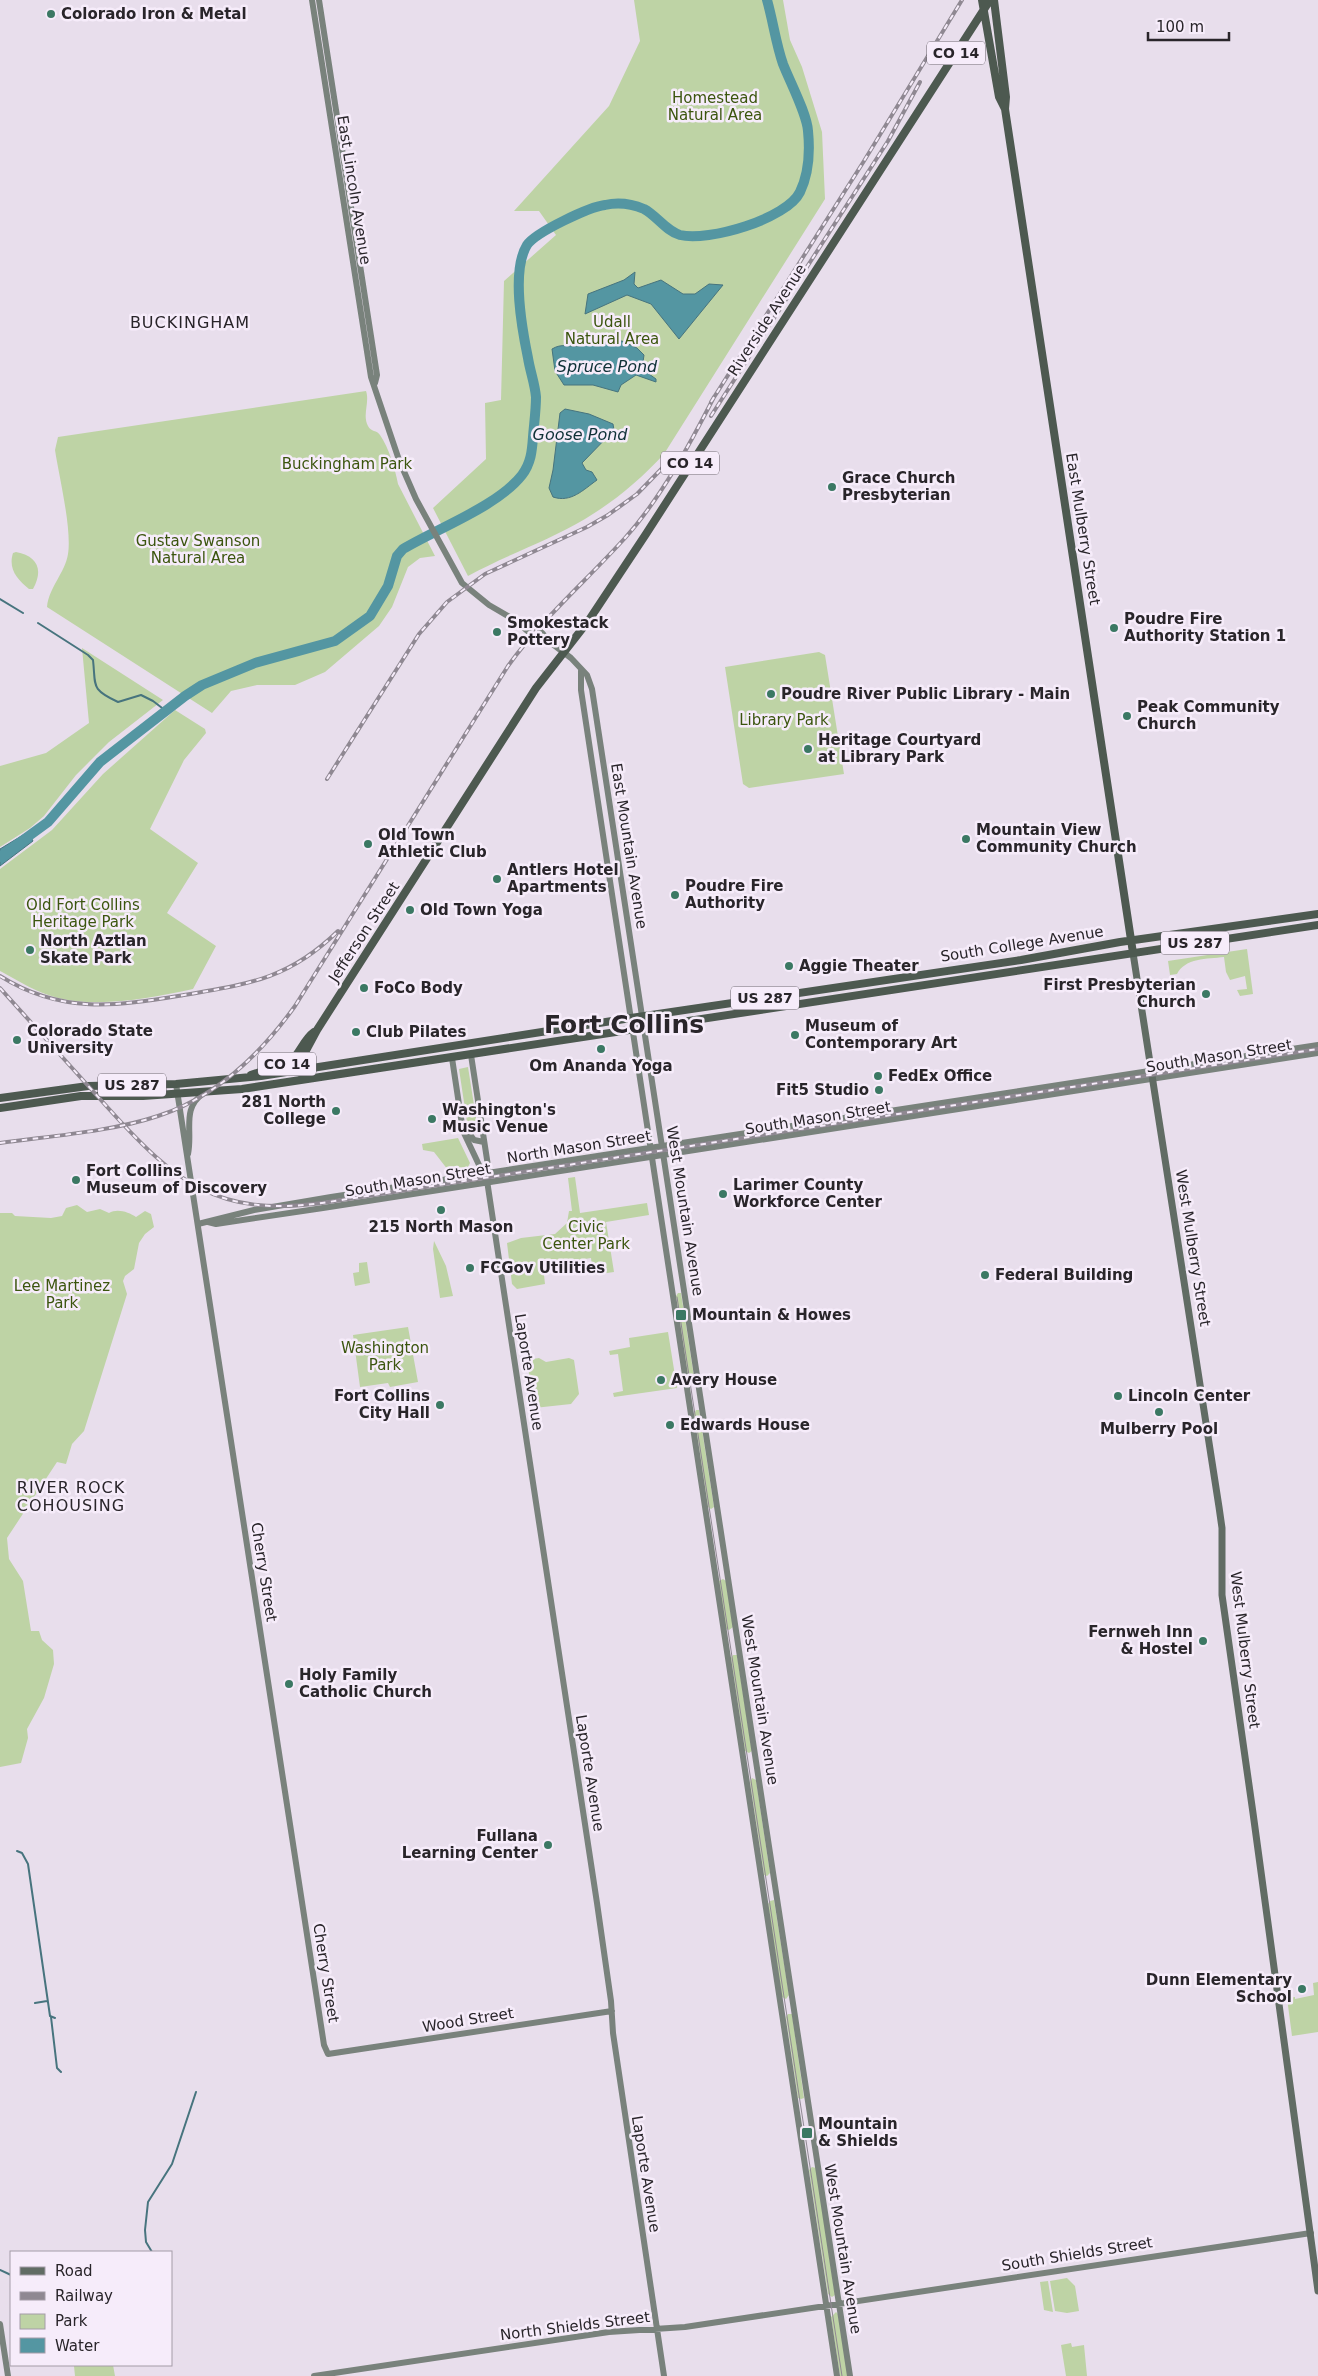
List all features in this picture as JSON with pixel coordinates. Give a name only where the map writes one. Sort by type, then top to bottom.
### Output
[{"type":"highway","name":"East Mulberry Street","points":[[982,0],[999,97],[1005,109]]},
{"type":"highway","name":"East Mulberry Street","points":[[992,0],[1006,97],[1005,109],[1133,953]]},
{"type":"highway","name":"Riverside Avenue","points":[[564,652],[589,620],[646,534],[992,0]]},
{"type":"highway","name":"Jefferson Street","points":[[303,1081],[303,1056],[318,1030],[536,689],[564,652]]},
{"type":"highway","name":"South College Avenue","points":[[642,1016],[1318,914]]},
{"type":"highway","points":[[1257,935],[1269,927],[1300,921],[1309,916]]},
{"type":"highway","points":[[1210,941],[1222,936],[1244,932],[1256,924]]},
{"type":"highway","name":"South College Avenue","points":[[644,1029],[1318,925]]},
{"type":"highway","name":"US 287","points":[[0,1098],[88,1086],[176,1084],[244,1078],[642,1016]]},
{"type":"highway","name":"US 287","points":[[0,1108],[81,1096],[177,1095],[303,1081],[644,1029]]},
{"type":"highway","name":"CO 14","points":[[244,1078],[261,1070],[287,1064],[295,1056],[308,1036],[318,1030]]},
{"type":"main road","name":"West Mulberry Street","points":[[1133,953],[1220,1514],[1222,1595],[1314,2232],[1318,2291]]},
{"type":"street","name":"East Lincoln Avenue","points":[[312,0],[371,378],[375,384],[392,440],[419,505],[457,576],[471,592],[513,619],[537,628],[543,632],[546,639],[564,652]]},
{"type":"street","name":"East Lincoln Avenue","points":[[319,0],[377,376],[375,384]]},
{"type":"street","name":"East Mountain Avenue","points":[[564,652],[587,675],[592,689],[644,1029]]},
{"type":"street","name":"East Mountain Avenue","points":[[581,671],[580,683],[633,1030]]},
{"type":"street","name":"West Mountain Avenue","points":[[644,1029],[850,2376]]},
{"type":"street","name":"West Mountain Avenue","points":[[633,1030],[837,2376]]},
{"type":"street","name":"South Mason Street","points":[[662,1147],[1318,1045]]},
{"type":"street","name":"South Mason Street","points":[[208,1222],[216,1224],[652,1158],[1318,1053]]},
{"type":"street","name":"Laporte Avenue","points":[[472,1055],[488,1166],[487,1182],[585,1823],[612,2011],[613,2032],[664,2376]]},
{"type":"street","name":"Laporte Avenue","points":[[452,1058],[466,1139],[486,1174]]},
{"type":"street","name":"Cherry Street","points":[[176,1084],[324,2045],[328,2054]]},
{"type":"street","points":[[187,1158],[191,1140],[189,1111],[195,1100],[204,1093]]},
{"type":"street","points":[[459,1104],[470,1136],[479,1142],[484,1142]]},
{"type":"street","name":"North Mason Street","points":[[208,1222],[254,1210],[662,1147]]},
{"type":"street","points":[[198,1224],[208,1222]]},
{"type":"street","name":"Wood Street","points":[[328,2054],[612,2011]]},
{"type":"street","name":"South Shields Street","points":[[839,2303],[1314,2232]]},
{"type":"street","name":"North Shields Street","points":[[314,2376],[595,2334],[633,2329],[685,2327],[839,2303]]},
{"type":"street","points":[[0,2324],[8,2376]]},
{"type":"green space","name":"Udall Natural Area","points":[[634,0],[783,0],[790,40],[802,67],[822,132],[825,199],[664,454],[627,489],[585,519],[468,576],[433,508],[486,459],[485,403],[501,400],[504,281],[556,235],[539,211],[514,211],[609,106],[640,41]]},
{"type":"green space","name":"Gustav Swanson Natural Area","points":[[366,391],[366,422],[371,429],[379,433],[383,440],[398,484],[435,556],[420,558],[408,567],[392,607],[379,626],[325,672],[295,685],[257,685],[231,691],[212,713],[47,607],[48,600],[64,567],[69,543],[67,517],[55,450],[58,437]]},
{"type":"green space","points":[[16,552],[34,560],[36,564],[38,575],[33,589],[29,589],[21,581],[13,569],[13,553]]},
{"type":"green space","points":[[82,648],[163,700],[109,742],[76,775],[44,816],[30,828],[0,847],[0,766],[46,753],[89,723]]},
{"type":"green space","name":"Library Park","points":[[819,652],[825,655],[844,774],[749,788],[743,784],[725,667]]},
{"type":"green space","name":"Old Fort Collins Heritage Park","points":[[175,710],[205,729],[206,733],[184,760],[150,829],[198,863],[167,913],[216,946],[193,989],[125,1001],[74,1001],[43,993],[0,971],[0,869],[52,830],[103,774]]},
{"type":"green space","points":[[1247,949],[1253,994],[1240,996],[1237,990],[1247,989],[1245,976],[1230,980],[1226,972],[1224,957],[1191,962],[1185,965],[1177,974],[1170,975],[1168,961]]},
{"type":"green space","points":[[468,1067],[477,1124],[474,1128],[469,1127],[467,1122],[459,1069]]},
{"type":"green space","points":[[458,1138],[470,1163],[468,1167],[448,1170],[434,1152],[423,1150],[422,1144]]},
{"type":"green space","name":"Civic Center Park","points":[[575,1177],[580,1213],[647,1203],[649,1215],[606,1222],[614,1272],[593,1275],[591,1258],[543,1266],[545,1284],[517,1289],[512,1284],[507,1243],[521,1238],[555,1234],[567,1223],[569,1211],[572,1211],[568,1178]]},
{"type":"green space","name":"Lee Martinez Park","points":[[77,1205],[87,1212],[100,1209],[109,1213],[126,1212],[136,1217],[145,1211],[151,1214],[154,1227],[145,1234],[139,1243],[134,1269],[125,1276],[123,1281],[127,1294],[84,1431],[72,1444],[66,1464],[57,1462],[7,1538],[9,1559],[23,1581],[31,1631],[39,1631],[42,1640],[53,1650],[54,1664],[44,1698],[27,1729],[28,1738],[21,1763],[0,1767],[0,1213],[12,1213],[15,1216],[51,1218],[62,1216],[66,1208]]},
{"type":"green space","points":[[434,1241],[446,1266],[453,1296],[440,1298],[433,1249]]},
{"type":"green space","points":[[367,1262],[370,1283],[355,1286],[353,1273],[359,1272],[359,1263]]},
{"type":"green space","points":[[678,1293],[681,1293],[695,1383],[692,1385],[689,1383],[676,1296]]},
{"type":"green space","name":"Washington Park","points":[[408,1327],[418,1382],[390,1387],[388,1383],[360,1387],[353,1335]]},
{"type":"green space","points":[[668,1332],[677,1388],[614,1397],[613,1393],[623,1391],[618,1354],[610,1355],[609,1351],[630,1347],[629,1338]]},
{"type":"green space","points":[[539,1358],[546,1362],[569,1358],[574,1360],[579,1394],[571,1404],[534,1408],[527,1360]]},
{"type":"green space","points":[[696,1410],[699,1410],[714,1507],[711,1509],[708,1507],[694,1414]]},
{"type":"green space","points":[[723,1579],[726,1581],[733,1627],[729,1630],[726,1629],[719,1581]]},
{"type":"green space","points":[[733,1655],[737,1655],[752,1751],[749,1753],[745,1751],[731,1658]]},
{"type":"green space","points":[[752,1778],[756,1780],[770,1873],[767,1876],[764,1875],[750,1782]]},
{"type":"green space","points":[[774,1900],[789,1995],[786,1999],[782,1997],[768,1904]]},
{"type":"green space","points":[[1318,1982],[1318,2032],[1292,2036],[1287,1998],[1295,1997],[1295,1999],[1314,1995],[1313,1983]]},
{"type":"green space","points":[[788,2014],[792,2014],[804,2098],[801,2099],[798,2098],[786,2017]]},
{"type":"green space","points":[[812,2167],[816,2168],[835,2295],[832,2297],[828,2294],[809,2170]]},
{"type":"green space","points":[[1067,2278],[1075,2286],[1079,2311],[1067,2313],[1055,2311],[1050,2281]]},
{"type":"green space","points":[[1048,2281],[1053,2312],[1044,2310],[1040,2282]]},
{"type":"green space","points":[[836,2312],[838,2314],[848,2376],[840,2376],[831,2317]]},
{"type":"green space","points":[[1071,2343],[1072,2347],[1084,2345],[1087,2376],[1066,2376],[1061,2345]]},
{"type":"green space","points":[[74,2366],[113,2366],[115,2376],[75,2376]]},
{"type":"water","points":[[635,272],[634,284],[638,288],[661,280],[683,294],[695,294],[709,284],[723,285],[679,339],[651,304],[627,295],[585,314],[588,294],[624,280]]},
{"type":"water","name":"Spruce Pond","points":[[622,341],[637,348],[644,355],[642,369],[656,379],[656,382],[636,375],[621,385],[618,392],[593,385],[564,385],[555,371],[552,349],[556,347]]},
{"type":"water","name":"Goose Pond","points":[[565,409],[589,414],[613,424],[614,430],[582,463],[586,470],[592,472],[597,480],[571,497],[559,498],[553,497],[549,488],[560,413]]},
{"type":"water","points":[[28,832],[33,841],[0,866],[0,849]]},
{"type":"waterway","points":[[0,857],[48,822],[100,762],[185,696],[202,685],[255,663],[335,641],[370,616],[388,586],[397,556],[403,549],[467,516],[498,497],[522,475],[531,452],[536,397],[523,332],[519,285],[522,256],[527,245],[532,240],[551,227],[576,215],[610,204],[625,204],[644,209],[675,233],[693,236],[727,232],[746,226],[780,211],[792,202],[800,192],[807,170],[809,154],[808,131],[801,107],[783,64],[767,0]]},
{"type":"waterway","points":[[0,599],[23,613]]},
{"type":"waterway","points":[[38,623],[93,660],[96,686],[103,694],[118,702],[141,695],[166,711]]},
{"type":"waterway","points":[[17,1851],[22,1853],[28,1864],[50,2016],[55,2018]]},
{"type":"waterway","points":[[35,2003],[47,2001]]},
{"type":"waterway","points":[[51,2017],[57,2068],[61,2072]]},
{"type":"waterway","points":[[151,2251],[146,2242],[145,2230],[148,2202],[172,2164],[196,2092]]},
{"type":"waterway","points":[[0,2270],[10,2275]]},
{"type":"tram line","points":[[677,1297],[842,2376]]},
{"type":"railway","points":[[711,402],[864,161],[962,0]]},
{"type":"railway","points":[[711,416],[888,141],[920,82]]},
{"type":"railway","points":[[0,1143],[100,1130],[158,1116],[199,1098],[218,1086],[252,1057],[295,1006],[508,666],[535,632],[625,538],[651,506],[674,470],[714,397]]},
{"type":"railway","points":[[327,779],[419,634],[447,602],[485,574],[587,527],[608,515],[637,494],[676,454]]},
{"type":"railway","points":[[0,976],[45,997],[68,1002],[90,1004],[135,1002],[229,987],[267,977],[302,960],[338,931]]},
{"type":"railway","points":[[0,988],[109,1109],[156,1157],[178,1175],[202,1189],[227,1199],[254,1205],[286,1206],[322,1203],[1318,1049]]},
{"type":"place","name":"Colorado Iron & Metal","points":[[51,14]]},
{"type":"place","name":"Grace Church Presbyterian","points":[[832,487]]},
{"type":"place","name":"Poudre Fire Authority Station 1","points":[[1114,628]]},
{"type":"place","name":"Smokestack Pottery","points":[[497,632]]},
{"type":"place","name":"Poudre River Public Library - Main","points":[[771,694]]},
{"type":"place","name":"Peak Community Church","points":[[1127,716]]},
{"type":"place","name":"Heritage Courtyard at Library Park","points":[[808,749]]},
{"type":"place","name":"Mountain View Community Church","points":[[966,839]]},
{"type":"place","name":"Old Town Athletic Club","points":[[368,844]]},
{"type":"place","name":"Antlers Hotel Apartments","points":[[497,879]]},
{"type":"place","name":"Poudre Fire Authority","points":[[675,895]]},
{"type":"place","name":"Old Town Yoga","points":[[410,910]]},
{"type":"place","name":"North Aztlan Skate Park","points":[[30,950]]},
{"type":"place","name":"Aggie Theater","points":[[789,966]]},
{"type":"place","name":"FoCo Body","points":[[364,988]]},
{"type":"place","name":"First Presbyterian Church","points":[[1206,994]]},
{"type":"place","name":"Club Pilates","points":[[356,1032]]},
{"type":"place","name":"Museum of Contemporary Art","points":[[795,1035]]},
{"type":"place","name":"Colorado State University","points":[[17,1040]]},
{"type":"place","name":"Om Ananda Yoga","points":[[601,1049]]},
{"type":"place","name":"FedEx Office","points":[[878,1076]]},
{"type":"place","name":"Fit5 Studio","points":[[879,1090]]},
{"type":"place","name":"281 North College","points":[[336,1111]]},
{"type":"place","name":"Washington's Music Venue","points":[[432,1119]]},
{"type":"place","name":"Fort Collins Museum of Discovery","points":[[76,1180]]},
{"type":"place","name":"Larimer County Workforce Center","points":[[723,1194]]},
{"type":"place","name":"215 North Mason","points":[[441,1210]]},
{"type":"place","name":"FCGov Utilities","points":[[470,1268]]},
{"type":"place","name":"Federal Building","points":[[985,1275]]},
{"type":"place","name":"Mountain & Howes","points":[[681,1315]]},
{"type":"place","name":"Avery House","points":[[661,1380]]},
{"type":"place","name":"Lincoln Center","points":[[1118,1396]]},
{"type":"place","name":"Fort Collins City Hall","points":[[440,1405]]},
{"type":"place","name":"Mulberry Pool","points":[[1159,1412]]},
{"type":"place","name":"Edwards House","points":[[670,1425]]},
{"type":"place","name":"Fernweh Inn & Hostel","points":[[1203,1641]]},
{"type":"place","name":"Holy Family Catholic Church","points":[[289,1684]]},
{"type":"place","name":"Fullana Learning Center","points":[[548,1845]]},
{"type":"place","name":"Dunn Elementary School","points":[[1302,1989]]},
{"type":"place","name":"Mountain & Shields","points":[[807,2133]]},
{"type":"district","name":"BUCKINGHAM","points":[[190,322]]},
{"type":"district","name":"Fort Collins","points":[[624,1024]]},
{"type":"district","name":"RIVER ROCK COHOUSING","points":[[71,1496]]},
{"type":"park label","name":"Homestead Natural Area","points":[[715,106]]},
{"type":"park label","name":"Buckingham Park","points":[[347,464]]}]
